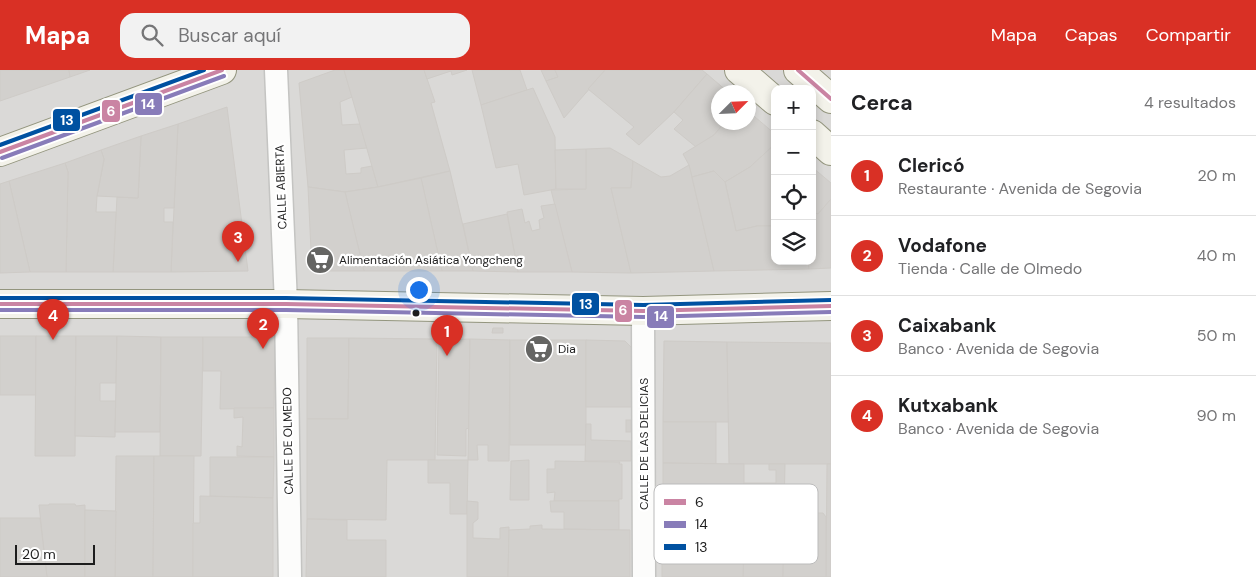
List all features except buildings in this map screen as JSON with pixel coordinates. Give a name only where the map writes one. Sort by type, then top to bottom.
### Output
[{"type":"main road","points":[[0,152],[222,70]]},
{"type":"main road","points":[[739,70],[771,98]]},
{"type":"main road","points":[[798,70],[831,99]]},
{"type":"main road","points":[[816,138],[831,151]]},
{"type":"main road","points":[[0,304],[286,304],[643,312],[831,306]]},
{"type":"street","name":"CALLE ABIERTA","points":[[276,70],[286,304]]},
{"type":"street","name":"CALLE DE OLMEDO","points":[[286,304],[290,577]]},
{"type":"street","name":"CALLE DE LAS DELICIAS","points":[[643,312],[644,577]]},
{"type":"shaded area","points":[[0,70],[831,70],[831,577],[0,577]]},
{"type":"transit line","name":"13","points":[[0,145],[204,70]]},
{"type":"transit line","name":"6","points":[[0,152],[222,70]]},
{"type":"transit line","name":"6","points":[[798,70],[831,99]]},
{"type":"transit line","name":"14","points":[[2,158],[224,76]]},
{"type":"transit line","name":"13","points":[[0,298],[286,298],[643,305],[831,300]]},
{"type":"transit line","name":"6","points":[[0,304],[286,304],[643,311],[831,306]]},
{"type":"transit line","name":"14","points":[[0,310],[286,310],[643,317],[831,312]]},
{"type":"place","name":"Alimentación Asiática Yongcheng","points":[[320,260]]},
{"type":"place","name":"Caixabank","points":[[238,262]]},
{"type":"place","name":"Kutxabank","points":[[53,340]]},
{"type":"place","name":"Vodafone","points":[[263,349]]},
{"type":"place","name":"Dia","points":[[539,349]]},
{"type":"place","name":"Clericó","points":[[447,356]]}]
